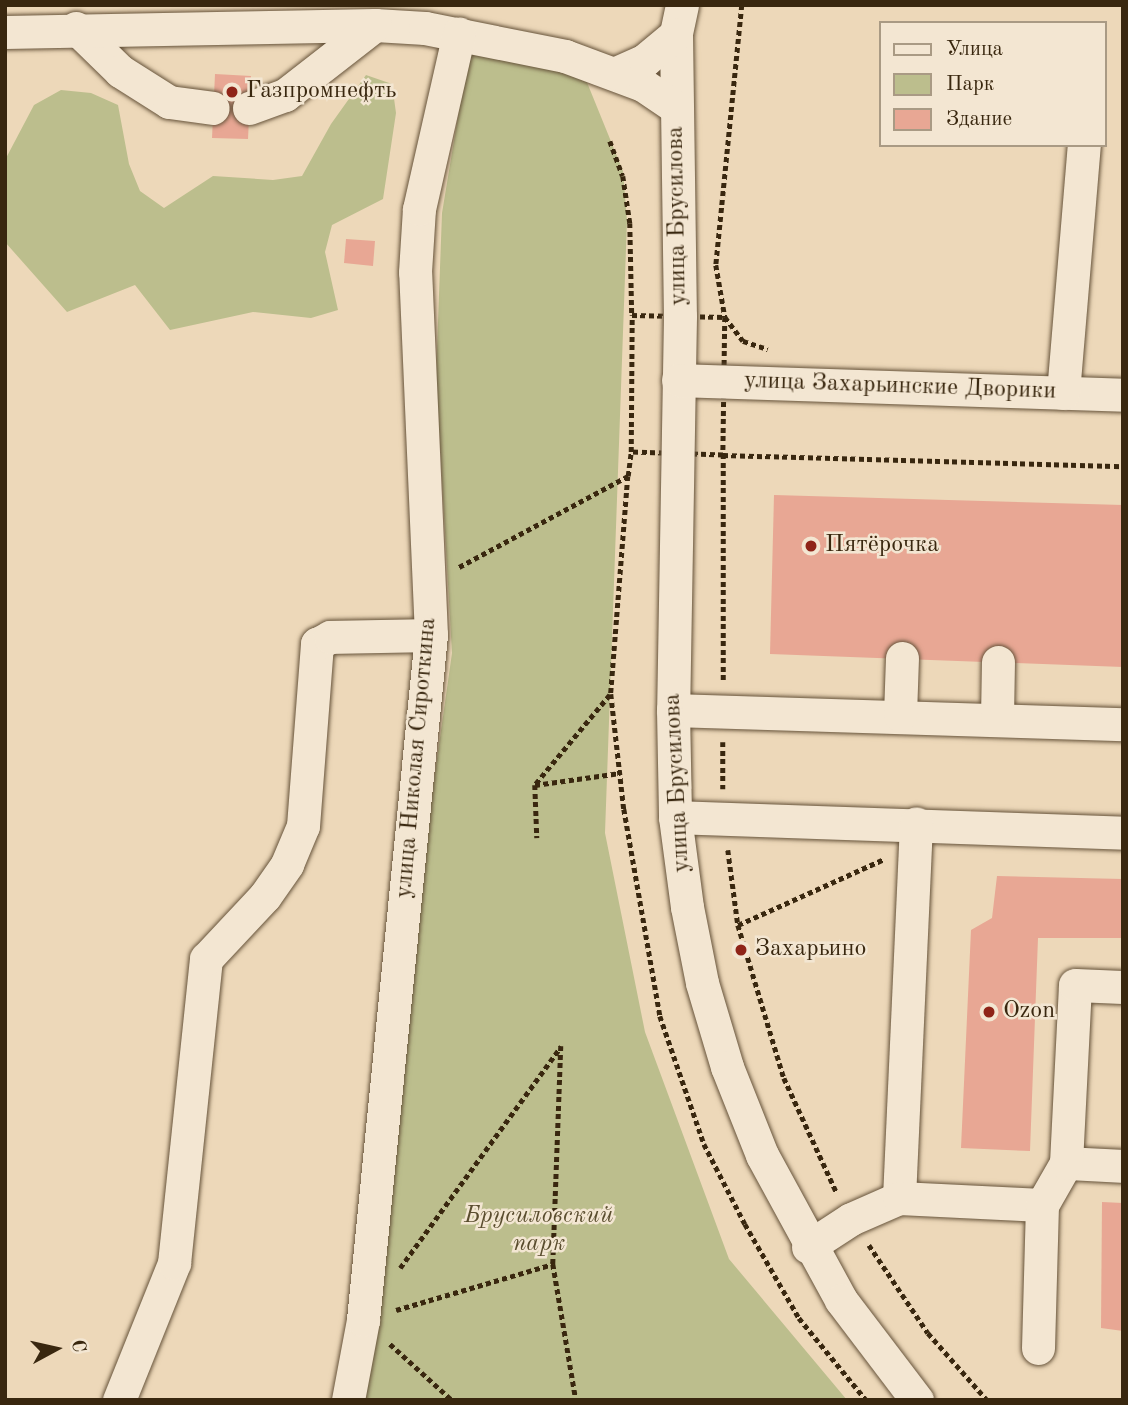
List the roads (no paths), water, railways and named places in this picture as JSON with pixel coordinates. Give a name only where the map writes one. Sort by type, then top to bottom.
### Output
[{"type":"street","points":[[616,73],[645,60],[679,20]]},
{"type":"street","name":"улица Брусилова","points":[[679,20],[678,380],[673,710],[675,817],[696,959],[727,1066],[762,1155],[808,1247],[841,1300],[916,1400]]},
{"type":"street","points":[[5,32],[76,28],[375,25],[460,33],[552,53],[616,73],[677,108]]},
{"type":"street","points":[[249,108],[285,94],[375,25]]},
{"type":"street","points":[[76,28],[120,71],[169,102],[214,108]]},
{"type":"street","name":"улица Николая Сироткина","points":[[348,1400],[363,1320],[431,635],[415,272],[419,209],[460,33]]},
{"type":"street","points":[[1063,393],[1084,147]]},
{"type":"street","name":"улица Захарьинские Дворики","points":[[678,380],[1123,395]]},
{"type":"street","points":[[119,1400],[174,1263],[205,959],[265,896],[287,864],[303,826],[317,644],[330,637],[431,635]]},
{"type":"street","points":[[900,715],[902,658]]},
{"type":"street","points":[[997,718],[998,662]]},
{"type":"street","points":[[673,710],[1123,724]]},
{"type":"street","points":[[675,817],[916,834],[1123,833]]},
{"type":"street","points":[[899,1198],[916,834]]},
{"type":"street","points":[[1038,1348],[1042,1205],[1066,1163],[1075,985],[1123,987]]},
{"type":"street","points":[[1066,1163],[1123,1166]]},
{"type":"street","points":[[808,1247],[851,1219],[899,1198],[1042,1205]]},
{"type":"place","name":"Газпромнефть","points":[[232,92]]},
{"type":"place","name":"Пятёрочка","points":[[811,546]]},
{"type":"place","name":"Захарьино","points":[[741,950]]},
{"type":"place","name":"Ozon","points":[[989,1012]]},
{"type":"park label","name":"Брусиловский парк","points":[[539,1231]]}]
